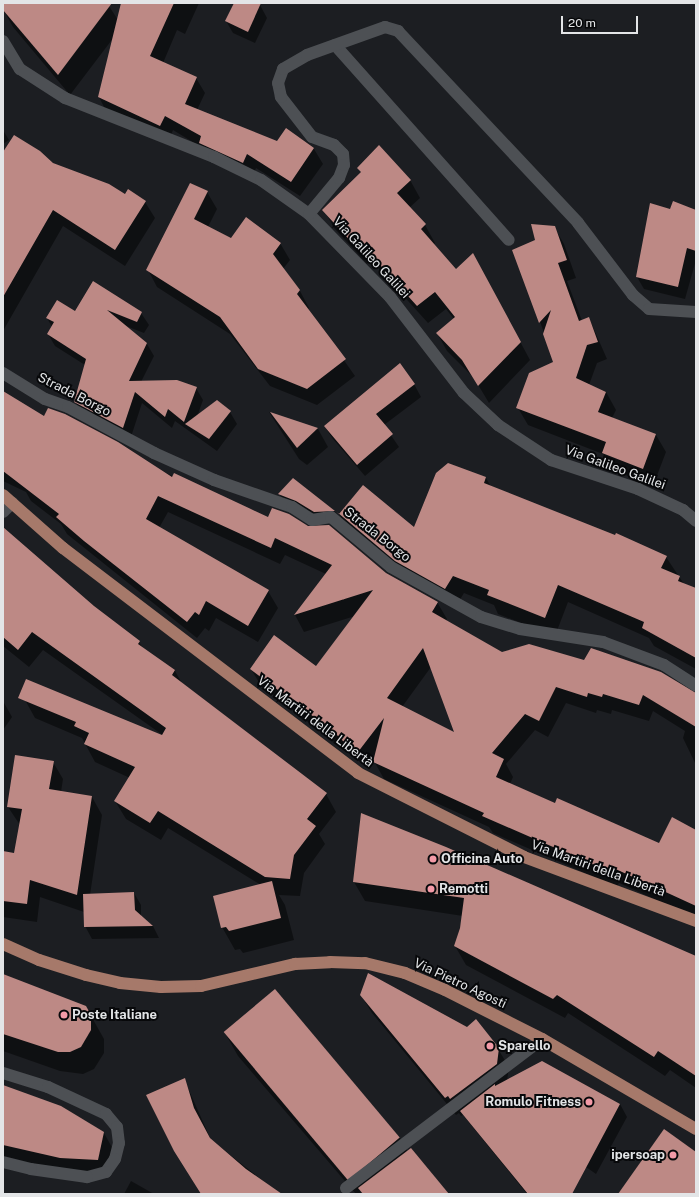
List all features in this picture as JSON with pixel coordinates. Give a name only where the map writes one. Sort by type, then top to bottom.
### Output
[{"type":"main road","name":"Via Martiri della Libertà","points":[[7,499],[63,548],[358,773],[524,857],[696,921]]},
{"type":"main road","name":"Via Pietro Agosti","points":[[3,944],[39,960],[86,975],[120,983],[161,987],[201,986],[295,964],[330,962],[365,963],[405,973],[445,990],[542,1039],[696,1129]]},
{"type":"street","points":[[309,214],[339,178],[344,166],[343,154],[334,146],[312,138],[281,97],[278,83],[283,69],[307,55],[385,27],[398,31],[578,223],[633,295],[649,309],[696,312]]},
{"type":"street","name":"Via Galileo Galilei","points":[[3,41],[20,69],[65,98],[214,157],[261,180],[309,214],[390,297],[464,393],[498,425],[551,460],[638,489],[683,510],[696,522]]},
{"type":"street","points":[[335,45],[509,240]]},
{"type":"street","name":"Strada Borgo","points":[[3,372],[45,399],[68,407],[154,453],[214,480],[292,507],[312,520],[331,517],[391,567],[481,616],[520,629],[603,642],[664,664],[696,686]]},
{"type":"street","points":[[3,512],[7,499]]},
{"type":"street","points":[[346,1188],[542,1039]]},
{"type":"street","points":[[3,1073],[48,1087],[106,1114],[117,1127],[119,1143],[115,1159],[106,1172],[87,1177],[31,1169],[3,1162]]},
{"type":"building","points":[[3,3],[112,3],[58,75],[3,10]]},
{"type":"building","points":[[121,3],[174,3],[150,56],[197,77],[185,104],[277,141],[286,128],[314,148],[291,182],[247,154],[243,163],[199,143],[201,136],[165,116],[160,126],[98,97]]},
{"type":"building","points":[[234,3],[261,3],[248,32],[225,21]]},
{"type":"building","points":[[14,135],[40,151],[53,163],[109,184],[125,194],[128,189],[146,201],[115,250],[53,210],[3,297],[3,152]]},
{"type":"building","points":[[379,145],[411,180],[397,193],[426,224],[421,229],[456,269],[473,253],[521,342],[478,386],[462,360],[436,333],[455,317],[435,292],[417,306],[360,243],[356,247],[322,210],[361,172],[357,168]]},
{"type":"building","points":[[190,183],[208,191],[194,219],[231,238],[246,217],[281,243],[273,254],[300,290],[297,294],[346,359],[307,389],[258,369],[220,317],[146,270]]},
{"type":"building","points":[[673,201],[696,210],[696,251],[687,248],[678,287],[636,277],[650,203],[670,209]]},
{"type":"building","points":[[531,224],[555,226],[567,260],[558,263],[579,321],[589,317],[598,342],[587,345],[576,378],[606,392],[598,412],[656,434],[643,469],[602,453],[606,442],[516,408],[529,373],[553,362],[543,334],[551,310],[539,323],[512,250],[535,240]]},
{"type":"building","points":[[93,281],[142,312],[137,322],[107,310],[147,343],[129,381],[177,380],[197,387],[184,422],[168,409],[165,417],[135,392],[123,428],[74,402],[86,359],[47,334],[54,322],[46,318],[57,300],[75,311]]},
{"type":"building","points":[[400,363],[415,384],[376,414],[393,434],[357,465],[324,426]]},
{"type":"building","points":[[3,391],[44,416],[48,408],[65,414],[118,442],[172,477],[174,473],[268,517],[272,508],[289,514],[308,526],[329,525],[386,573],[438,602],[432,612],[502,652],[529,644],[584,660],[591,648],[661,672],[696,693],[696,727],[643,695],[639,705],[603,694],[602,697],[588,693],[587,697],[556,687],[539,721],[525,714],[492,753],[504,759],[496,777],[555,803],[557,798],[659,843],[672,817],[696,830],[696,906],[609,866],[608,871],[482,816],[484,813],[373,762],[384,718],[358,752],[346,744],[334,732],[250,669],[274,635],[316,666],[373,590],[294,615],[332,565],[275,538],[271,548],[158,496],[146,519],[269,590],[248,626],[206,601],[199,615],[195,612],[187,622],[84,541],[56,517],[59,514],[3,471]],"holes":[[[423,648],[454,732],[387,698]]]},
{"type":"building","points":[[217,400],[231,411],[209,439],[185,424]]},
{"type":"building","points":[[270,412],[318,428],[297,448]]},
{"type":"building","points":[[448,463],[486,477],[484,483],[615,535],[616,533],[667,556],[661,568],[680,576],[678,581],[696,588],[696,658],[642,628],[644,622],[558,585],[545,618],[487,595],[489,590],[453,576],[445,589],[395,561],[339,514],[363,485],[414,527],[436,473]]},
{"type":"building","points":[[293,478],[335,511],[314,512],[296,501],[278,494]]},
{"type":"building","points":[[3,527],[94,606],[140,641],[138,644],[175,670],[172,675],[327,793],[307,819],[316,826],[294,855],[290,879],[265,877],[158,811],[150,823],[114,801],[135,767],[84,744],[89,733],[74,726],[76,722],[18,698],[26,679],[162,735],[166,728],[32,632],[18,650],[3,637]]},
{"type":"building","points":[[15,755],[54,761],[49,789],[92,796],[77,895],[30,880],[27,904],[3,901],[3,851],[14,853],[22,809],[7,807]]},
{"type":"building","points":[[361,813],[446,847],[696,956],[696,1076],[658,1051],[654,1057],[557,995],[553,999],[454,946],[460,928],[464,898],[353,882]]},
{"type":"building","points":[[272,881],[281,918],[229,931],[226,927],[221,928],[213,896]]},
{"type":"building","points":[[134,892],[135,910],[153,926],[84,927],[83,894]]},
{"type":"building","points":[[368,973],[467,1027],[476,1019],[499,1048],[497,1064],[450,1099],[448,1096],[445,1098],[360,995]]},
{"type":"building","points":[[3,974],[86,1006],[91,1015],[91,1030],[81,1047],[70,1052],[58,1052],[3,1034]]},
{"type":"building","points":[[275,989],[400,1138],[348,1181],[224,1032]]},
{"type":"building","points":[[542,1061],[620,1104],[572,1194],[528,1194],[460,1111],[495,1084],[495,1086]]},
{"type":"building","points":[[185,1078],[194,1108],[210,1138],[246,1169],[282,1194],[201,1194],[174,1151],[146,1095]]},
{"type":"building","points":[[3,1085],[61,1106],[104,1132],[98,1160],[60,1158],[3,1145]]},
{"type":"building","points":[[664,1129],[696,1152],[696,1194],[618,1194]]},
{"type":"building","points":[[411,1148],[449,1194],[363,1194],[358,1188]]},
{"type":"place","name":"Officina Auto","points":[[433,859]]},
{"type":"place","name":"Remotti","points":[[431,889]]},
{"type":"place","name":"Poste Italiane","points":[[64,1015]]},
{"type":"place","name":"Sparello","points":[[490,1046]]},
{"type":"place","name":"Romulo Fitness","points":[[589,1102]]},
{"type":"place","name":"ipersoap","points":[[673,1155]]}]
